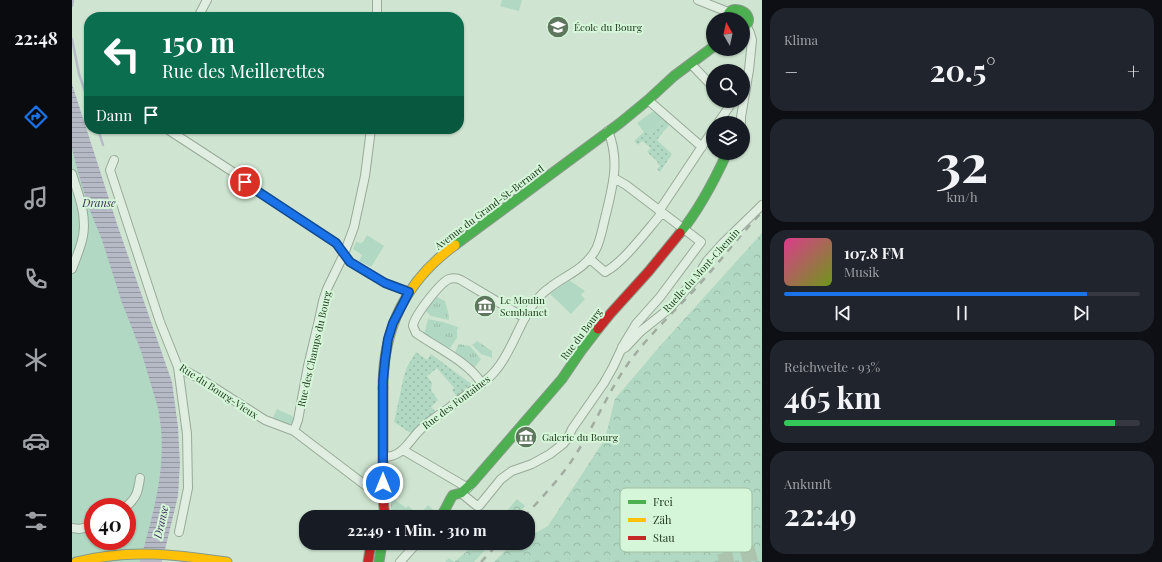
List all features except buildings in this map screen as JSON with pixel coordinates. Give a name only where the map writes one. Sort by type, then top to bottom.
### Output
[{"type":"main road","points":[[731,9],[738,3],[749,6],[751,22]]},
{"type":"main road","name":"Avenue du Grand-St-Bernard","points":[[384,510],[383,381],[385,360],[388,339],[393,323],[409,292],[417,281],[446,252],[648,100],[674,76],[690,57],[706,45]]},
{"type":"main road","name":"Avenue du Grand-St-Bernard","points":[[674,76],[706,53]]},
{"type":"main road","name":"Rue du Bourg","points":[[446,510],[448,502],[453,495],[464,491],[562,379],[585,345],[688,223],[724,160]]},
{"type":"main road","name":"Avenue du Grand-St-Bernard","points":[[379,510],[383,496]]},
{"type":"main road","points":[[368,562],[371,550]]},
{"type":"main road","points":[[379,562],[381,550]]},
{"type":"main road","points":[[76,562],[104,556],[140,552],[167,553],[227,562]]},
{"type":"street","points":[[201,12],[207,0]]},
{"type":"street","points":[[377,0],[377,12]]},
{"type":"street","points":[[698,0],[731,9]]},
{"type":"street","points":[[743,116],[752,40],[750,33],[751,22]]},
{"type":"street","points":[[691,64],[706,80]]},
{"type":"street","points":[[648,100],[702,147]]},
{"type":"street","points":[[733,108],[739,116]]},
{"type":"street","name":"Rue des Fontaines","points":[[383,458],[391,457],[403,450],[430,421],[488,380],[500,366],[535,302],[548,289],[580,268],[590,259],[597,247],[614,178],[614,151],[612,140],[608,131]]},
{"type":"street","points":[[175,134],[239,176],[251,187],[336,243],[350,262],[385,283],[409,292]]},
{"type":"street","name":"Rue des Champs du Bourg","points":[[294,431],[298,420],[308,366],[323,301],[327,289],[344,254],[354,227],[365,176],[370,134]]},
{"type":"street","points":[[590,259],[605,272],[626,254],[660,212],[706,141]]},
{"type":"street","name":"Rue du Bourg-Vieux","points":[[114,160],[110,170],[160,322],[178,367],[204,381],[264,420],[294,431],[383,496]]},
{"type":"street","points":[[72,174],[82,206],[84,226],[82,241],[72,269]]},
{"type":"street","points":[[614,178],[626,185],[683,228]]},
{"type":"street","name":"Ruelle du Mont-Chemin","points":[[621,350],[670,308],[723,243],[762,205]]},
{"type":"street","name":"Ruelle du Mont-Chemin","points":[[464,491],[479,506],[501,479],[512,471],[532,464],[550,454],[560,447],[568,438],[572,429],[613,368],[623,344],[636,324],[660,297],[701,242],[683,228]]},
{"type":"street","points":[[482,384],[476,374],[467,367],[416,333],[413,323],[423,307],[443,283],[454,278],[461,280],[525,318]]},
{"type":"street","points":[[178,367],[187,434],[188,488],[179,532]]},
{"type":"street","points":[[403,450],[464,491]]},
{"type":"street","points":[[135,498],[140,478]]},
{"type":"street","points":[[72,528],[84,528]]},
{"type":"street","points":[[400,562],[411,550]]},
{"type":"green space","points":[[502,0],[522,0],[519,11],[500,6]]},
{"type":"green space","points":[[655,110],[665,117],[649,133],[644,132],[637,123]]},
{"type":"green space","points":[[72,115],[163,394],[169,447],[155,562],[72,562]]},
{"type":"green space","points":[[665,117],[671,123],[657,140],[672,154],[660,172],[657,169],[660,166],[657,163],[658,162],[647,152],[651,148],[642,141],[638,145],[634,141],[644,132],[649,133]]},
{"type":"green space","points":[[762,233],[762,562],[494,562],[506,550],[535,550],[535,533],[548,526],[605,439],[615,399],[660,346]]},
{"type":"green space","points":[[367,235],[384,246],[371,267],[359,261],[362,255],[353,249],[356,242],[363,242]]},
{"type":"green space","points":[[569,280],[585,291],[581,295],[585,299],[571,314],[550,294]]},
{"type":"green space","points":[[435,296],[445,301],[449,320],[431,316],[425,310]]},
{"type":"green space","points":[[428,319],[458,327],[457,338],[450,348],[424,334]]},
{"type":"green space","points":[[477,341],[492,351],[492,358],[481,354],[472,345]]},
{"type":"green space","points":[[459,344],[470,346],[481,359],[475,367],[454,354]]},
{"type":"green space","points":[[416,352],[427,360],[431,354],[474,386],[457,397],[452,390],[454,388],[437,368],[427,376],[432,383],[431,390],[438,400],[431,407],[436,412],[424,421],[412,434],[394,422],[404,376],[407,367]]},
{"type":"green space","points":[[277,409],[296,418],[295,422],[280,424],[271,421]]},
{"type":"green space","points":[[391,497],[406,508],[408,506],[413,510],[391,510]]},
{"type":"green space","points":[[517,499],[525,506],[521,510],[508,510]]},
{"type":"green space","points":[[428,505],[434,510],[424,510]]},
{"type":"green space","points":[[469,550],[485,550],[474,562],[454,562]]},
{"type":"green space","points":[[449,558],[454,562],[445,562]]},
{"type":"water","name":"Dranse","points":[[72,84],[84,121],[84,134],[88,134],[118,227],[172,382],[178,427],[180,464],[178,496],[162,562],[140,562],[155,504],[161,467],[161,428],[158,408],[141,351],[122,303],[102,240],[88,206],[72,149]]},
{"type":"waterway","points":[[72,6],[73,0]]},
{"type":"waterway","points":[[72,39],[79,74],[84,88]]},
{"type":"waterway","points":[[100,134],[103,145]]},
{"type":"tunnel","points":[[719,562],[762,551]]},
{"type":"railway","points":[[531,510],[552,487],[564,471],[583,442],[617,380],[633,357],[656,330],[688,297],[762,212]]},
{"type":"railway","points":[[481,562],[492,550]]},
{"type":"traffic: fast","points":[[730,12],[732,10],[743,12]]},
{"type":"traffic: fast","points":[[455,245],[620,123],[674,76],[706,52]]},
{"type":"traffic: fast","points":[[680,233],[706,194],[724,160]]},
{"type":"traffic: fast","points":[[445,510],[453,495],[461,493],[472,483],[562,379],[598,329]]},
{"type":"traffic: fast","points":[[379,562],[381,550]]},
{"type":"traffic: slow","points":[[383,388],[387,345],[393,325],[401,307],[423,274],[455,245]]},
{"type":"traffic: slow","points":[[76,562],[115,555],[133,554],[170,555],[227,562]]},
{"type":"traffic: jam","points":[[598,329],[680,233]]},
{"type":"traffic: jam","points":[[383,388],[384,510]]},
{"type":"traffic: jam","points":[[368,562],[370,550]]},
{"type":"place","name":"École du Bourg","points":[[558,27]]},
{"type":"place","name":"Le Moulin Semblanet","points":[[485,306]]},
{"type":"place","name":"Galerie du Bourg","points":[[526,437]]},
{"type":"route","points":[[245,182],[336,243],[350,262],[385,283],[409,292],[393,323],[388,339],[385,360],[383,381],[383,483]]}]
